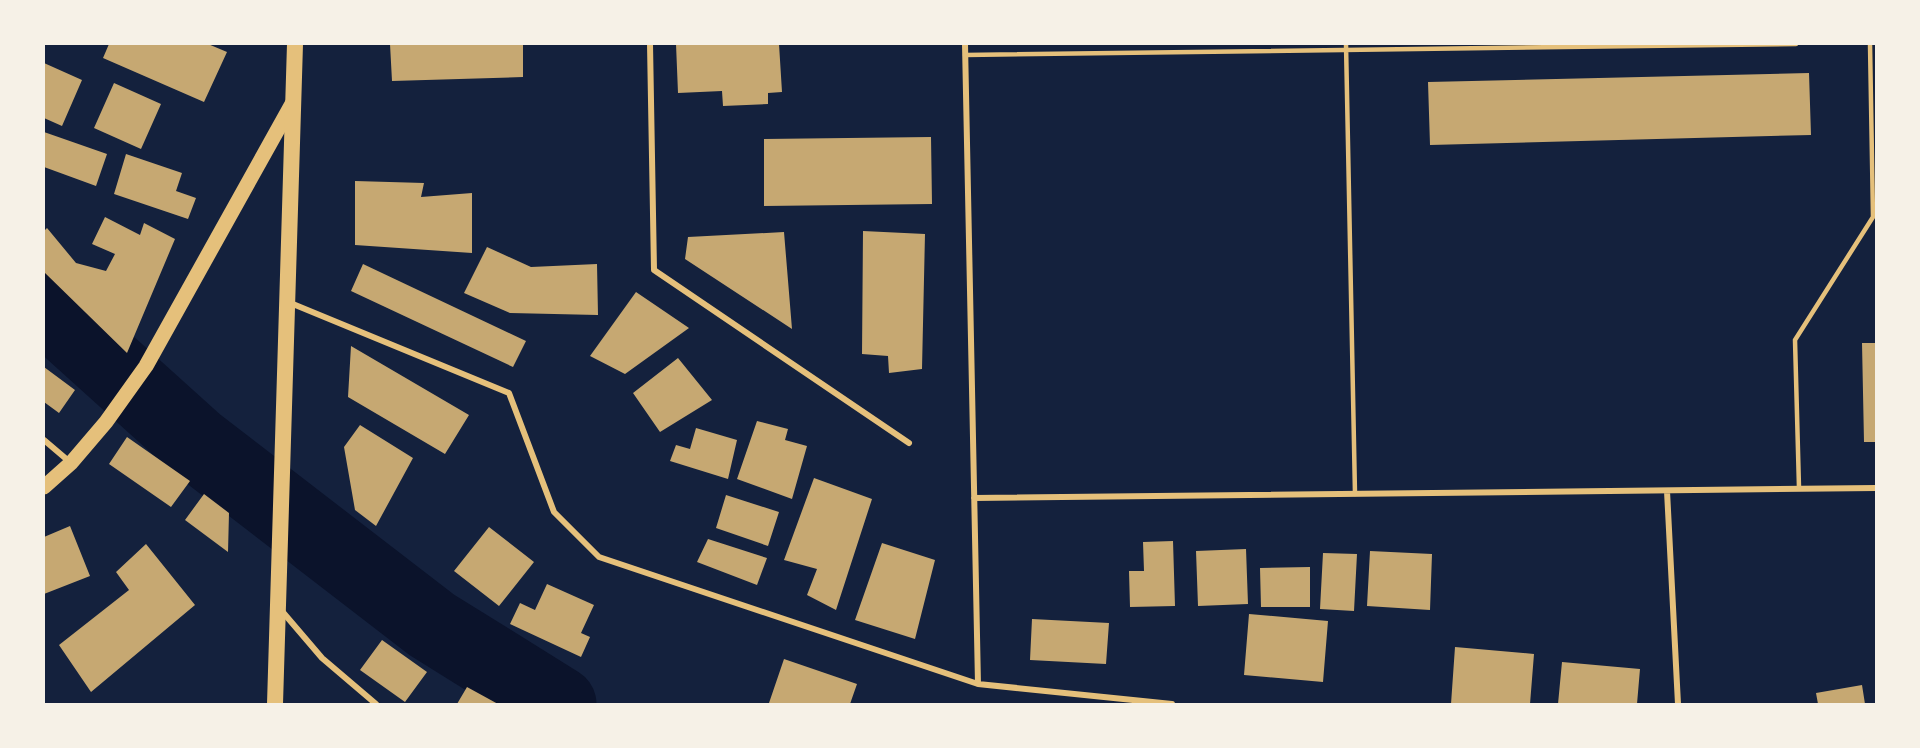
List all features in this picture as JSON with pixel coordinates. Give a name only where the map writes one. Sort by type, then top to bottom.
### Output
[{"type":"highway","points":[[275,705],[295,44]]},
{"type":"main road","points":[[44,488],[71,463],[106,422],[146,366],[292,104]]},
{"type":"street","points":[[650,44],[654,270],[909,443]]},
{"type":"street","points":[[965,44],[978,684]]},
{"type":"street","points":[[286,301],[508,393],[554,512],[599,557],[978,684],[1172,705]]},
{"type":"street","points":[[44,440],[71,463]]},
{"type":"street","points":[[974,498],[1876,488]]},
{"type":"street","points":[[1667,491],[1678,705]]},
{"type":"street","points":[[279,608],[322,658],[376,705]]},
{"type":"lane","points":[[965,55],[1346,46],[1796,44]]},
{"type":"lane","points":[[1799,488],[1795,340],[1873,217],[1870,44]]},
{"type":"lane","points":[[1346,46],[1355,494]]},
{"type":"building","points":[[109,44],[208,44],[227,52],[204,102],[103,58]]},
{"type":"building","points":[[390,44],[523,44],[523,77],[392,81]]},
{"type":"building","points":[[676,44],[779,44],[782,92],[768,93],[768,104],[723,106],[722,91],[678,93]]},
{"type":"building","points":[[44,63],[82,80],[62,126],[44,118]]},
{"type":"building","points":[[1809,73],[1811,135],[1430,145],[1428,82]]},
{"type":"building","points":[[114,83],[161,104],[141,149],[94,128]]},
{"type":"building","points":[[44,132],[107,154],[96,186],[44,167]]},
{"type":"building","points":[[931,137],[932,204],[764,206],[764,139]]},
{"type":"building","points":[[126,154],[182,173],[176,191],[196,198],[188,219],[114,194]]},
{"type":"building","points":[[355,181],[424,183],[421,197],[472,193],[472,253],[355,245]]},
{"type":"building","points":[[105,217],[140,235],[144,223],[175,239],[127,353],[44,272],[44,231],[47,228],[76,263],[106,271],[115,254],[92,244]]},
{"type":"building","points":[[863,231],[925,234],[922,369],[889,373],[888,356],[862,354]]},
{"type":"building","points":[[784,232],[792,329],[685,259],[688,237]]},
{"type":"building","points":[[487,247],[531,267],[597,264],[598,315],[510,313],[464,293]]},
{"type":"building","points":[[363,264],[526,341],[513,367],[351,291]]},
{"type":"building","points":[[636,292],[689,328],[625,374],[590,356]]},
{"type":"building","points":[[1862,343],[1876,343],[1876,442],[1864,442]]},
{"type":"building","points":[[351,346],[469,415],[445,454],[348,397]]},
{"type":"building","points":[[678,358],[712,400],[660,432],[633,393]]},
{"type":"building","points":[[44,367],[75,390],[59,413],[44,402]]},
{"type":"building","points":[[757,421],[788,429],[785,440],[807,446],[792,499],[737,479]]},
{"type":"building","points":[[360,425],[413,458],[376,526],[355,510],[344,447]]},
{"type":"building","points":[[696,428],[737,440],[728,479],[670,461],[676,445],[690,449]]},
{"type":"building","points":[[127,437],[190,481],[171,507],[109,464]]},
{"type":"building","points":[[814,478],[872,499],[836,610],[807,595],[817,569],[784,560]]},
{"type":"building","points":[[204,494],[229,513],[228,552],[185,520]]},
{"type":"building","points":[[726,495],[779,512],[768,546],[716,528]]},
{"type":"building","points":[[70,526],[90,576],[44,594],[44,537]]},
{"type":"building","points":[[489,527],[534,562],[499,606],[454,571]]},
{"type":"building","points":[[708,539],[767,558],[757,585],[697,562]]},
{"type":"building","points":[[1173,541],[1175,606],[1130,607],[1129,571],[1144,571],[1143,542]]},
{"type":"building","points":[[882,543],[935,560],[915,639],[855,620]]},
{"type":"building","points":[[146,544],[195,605],[91,692],[59,645],[129,590],[116,572]]},
{"type":"building","points":[[1246,549],[1248,604],[1198,606],[1196,551]]},
{"type":"building","points":[[1370,551],[1432,554],[1430,610],[1367,606]]},
{"type":"building","points":[[1323,553],[1357,554],[1354,611],[1320,609]]},
{"type":"building","points":[[1310,567],[1310,607],[1261,607],[1260,568]]},
{"type":"building","points":[[547,584],[594,605],[581,633],[590,637],[581,657],[510,624],[520,603],[535,610]]},
{"type":"building","points":[[1249,614],[1328,621],[1323,682],[1244,675]]},
{"type":"building","points":[[1032,619],[1109,623],[1106,664],[1030,660]]},
{"type":"building","points":[[382,640],[427,672],[405,702],[360,670]]},
{"type":"building","points":[[1455,647],[1534,654],[1530,704],[1451,704]]},
{"type":"building","points":[[784,659],[857,684],[850,704],[769,703]]},
{"type":"building","points":[[1562,662],[1640,669],[1637,704],[1558,704]]},
{"type":"building","points":[[1862,685],[1865,704],[1818,704],[1816,693]]},
{"type":"building","points":[[467,687],[498,704],[457,704]]},
{"type":"waterway","points":[[44,306],[197,444],[432,625],[559,704]]}]
